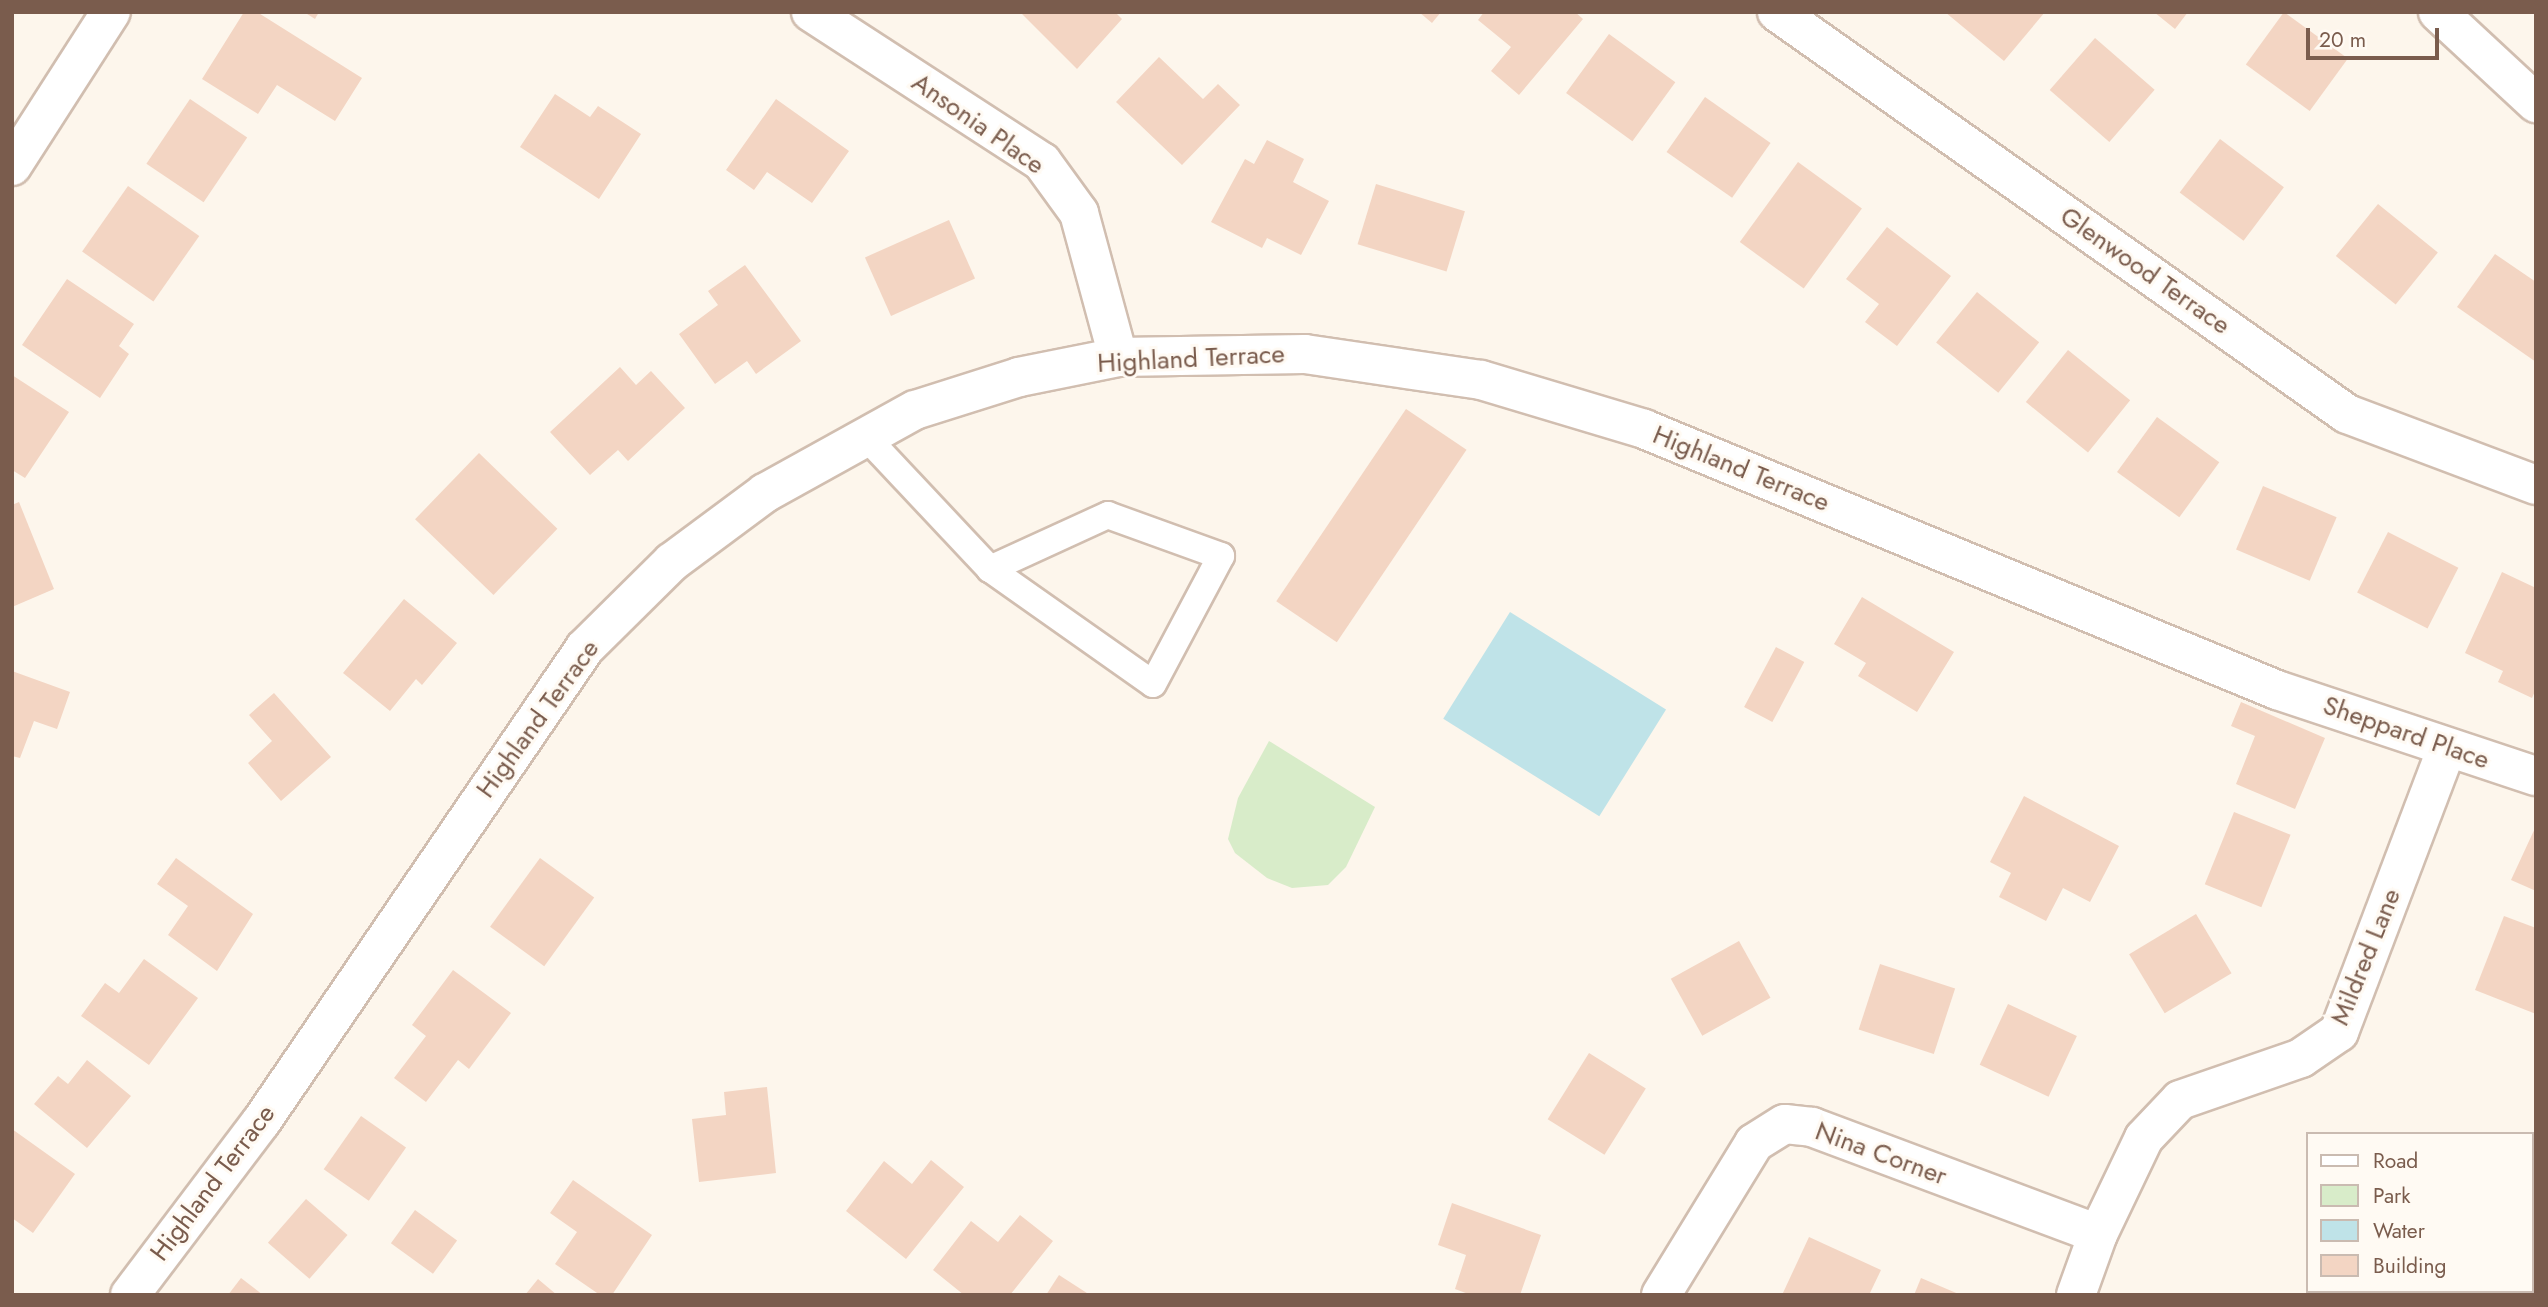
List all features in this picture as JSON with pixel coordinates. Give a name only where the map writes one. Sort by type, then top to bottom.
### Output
[{"type":"street","points":[[12,166],[111,12]]},
{"type":"street","name":"Ansonia Place","points":[[811,12],[1042,162],[1079,213],[1118,357]]},
{"type":"street","name":"Glenwood Terrace","points":[[1777,12],[2347,414],[2536,485]]},
{"type":"street","points":[[2438,12],[2536,103]]},
{"type":"street","name":"Highland Terrace","points":[[130,1295],[261,1122],[586,648],[673,562],[765,493],[915,410],[1019,377],[1118,357],[1305,354],[1481,380],[1644,429],[2277,690]]},
{"type":"street","name":"Sheppard Place","points":[[2277,690],[2536,776]]},
{"type":"street","name":"Mildred Lane","points":[[2076,1295],[2098,1234],[2144,1138],[2180,1100],[2301,1058],[2339,1032],[2447,748]]},
{"type":"street","name":"Nina Corner","points":[[1661,1295],[1714,1202],[1754,1143],[1785,1124],[1812,1127],[2098,1234]]},
{"type":"lane","points":[[866,437],[990,569],[1153,684],[1221,556],[1108,515],[990,569]]},
{"type":"green space","points":[[1269,741],[1375,807],[1346,867],[1328,885],[1292,888],[1267,878],[1235,853],[1228,839],[1238,798]]},
{"type":"water","points":[[1510,612],[1666,710],[1599,816],[1443,719]]},
{"type":"building","points":[[244,12],[257,12],[362,78],[335,121],[277,85],[258,114],[202,79]]},
{"type":"building","points":[[304,12],[319,12],[315,19]]},
{"type":"building","points":[[1020,12],[1115,12],[1122,19],[1077,69]]},
{"type":"building","points":[[1419,12],[1441,12],[1432,23]]},
{"type":"building","points":[[1484,12],[1575,12],[1583,19],[1519,95],[1491,71],[1511,47],[1478,20]]},
{"type":"building","points":[[1945,12],[2045,12],[2004,61]]},
{"type":"building","points":[[2154,12],[2188,12],[2175,29]]},
{"type":"building","points":[[2284,12],[2348,58],[2310,111],[2246,65]]},
{"type":"building","points":[[1609,34],[1675,82],[1632,141],[1566,93]]},
{"type":"building","points":[[2095,38],[2155,90],[2109,142],[2050,90]]},
{"type":"building","points":[[1159,57],[1203,99],[1218,84],[1240,105],[1182,165],[1116,102]]},
{"type":"building","points":[[555,94],[590,117],[598,106],[641,134],[599,199],[520,147]]},
{"type":"building","points":[[1705,97],[1771,143],[1732,198],[1667,152]]},
{"type":"building","points":[[190,99],[247,138],[204,202],[146,164]]},
{"type":"building","points":[[776,99],[849,151],[812,203],[767,172],[754,190],[726,170]]},
{"type":"building","points":[[2220,139],[2284,187],[2244,241],[2180,193]]},
{"type":"building","points":[[1267,140],[1304,159],[1293,182],[1329,201],[1301,255],[1267,238],[1262,248],[1211,222],[1245,159],[1254,164]]},
{"type":"building","points":[[1798,162],[1862,208],[1804,289],[1740,242]]},
{"type":"building","points":[[1376,184],[1465,211],[1447,271],[1358,244]]},
{"type":"building","points":[[128,186],[199,236],[153,301],[82,252]]},
{"type":"building","points":[[2378,204],[2438,252],[2396,305],[2336,256]]},
{"type":"building","points":[[949,220],[975,278],[891,316],[865,257]]},
{"type":"building","points":[[1887,227],[1951,276],[1897,346],[1865,322],[1879,304],[1846,279]]},
{"type":"building","points":[[2495,254],[2536,282],[2536,362],[2457,307]]},
{"type":"building","points":[[745,265],[801,341],[756,374],[747,361],[715,384],[679,334],[718,305],[708,291]]},
{"type":"building","points":[[67,279],[134,324],[119,346],[129,354],[100,398],[22,345]]},
{"type":"building","points":[[1977,292],[2039,342],[1998,393],[1936,343]]},
{"type":"building","points":[[2068,350],[2130,400],[2088,452],[2026,402]]},
{"type":"building","points":[[620,367],[636,385],[651,371],[685,408],[628,461],[618,450],[590,475],[550,432]]},
{"type":"building","points":[[12,375],[69,412],[25,478],[12,470]]},
{"type":"building","points":[[1406,409],[1467,450],[1337,642],[1276,601]]},
{"type":"building","points":[[2157,417],[2219,462],[2179,517],[2117,472]]},
{"type":"building","points":[[479,453],[557,529],[493,595],[415,519]]},
{"type":"building","points":[[2263,486],[2337,517],[2310,581],[2236,550]]},
{"type":"building","points":[[19,502],[54,589],[12,607],[12,505]]},
{"type":"building","points":[[2388,532],[2458,568],[2428,628],[2357,593]]},
{"type":"building","points":[[2502,572],[2536,588],[2536,689],[2532,698],[2498,682],[2503,671],[2465,653]]},
{"type":"building","points":[[1862,597],[1954,652],[1917,712],[1858,676],[1866,663],[1834,644]]},
{"type":"building","points":[[404,599],[457,643],[422,685],[416,679],[390,711],[343,673]]},
{"type":"building","points":[[1776,647],[1804,662],[1772,722],[1744,707]]},
{"type":"building","points":[[12,671],[70,692],[57,729],[34,721],[20,758],[12,756]]},
{"type":"building","points":[[274,693],[331,757],[281,801],[248,763],[272,741],[249,715]]},
{"type":"building","points":[[2241,702],[2325,738],[2295,809],[2236,784],[2255,736],[2231,726]]},
{"type":"building","points":[[2024,796],[2119,846],[2090,902],[2063,888],[2046,921],[1999,897],[2011,873],[1990,862]]},
{"type":"building","points":[[2234,812],[2291,835],[2261,907],[2205,884]]},
{"type":"building","points":[[2536,826],[2536,891],[2511,880]]},
{"type":"building","points":[[176,858],[253,914],[217,971],[168,935],[188,906],[157,884]]},
{"type":"building","points":[[540,858],[594,897],[544,966],[490,927]]},
{"type":"building","points":[[2196,914],[2232,973],[2165,1013],[2129,954]]},
{"type":"building","points":[[2504,916],[2536,928],[2536,1014],[2475,990]]},
{"type":"building","points":[[1739,941],[1771,998],[1702,1036],[1671,979]]},
{"type":"building","points":[[144,959],[198,998],[149,1065],[81,1016],[105,983],[119,993]]},
{"type":"building","points":[[1880,964],[1955,988],[1934,1054],[1859,1030]]},
{"type":"building","points":[[453,970],[511,1013],[469,1069],[458,1060],[426,1102],[394,1078],[426,1036],[412,1025]]},
{"type":"building","points":[[2008,1004],[2077,1036],[2049,1097],[1980,1065]]},
{"type":"building","points":[[1589,1053],[1646,1089],[1604,1155],[1548,1119]]},
{"type":"building","points":[[87,1060],[131,1096],[87,1148],[34,1104],[58,1076],[68,1084]]},
{"type":"building","points":[[767,1087],[776,1173],[699,1182],[692,1119],[726,1115],[724,1092]]},
{"type":"building","points":[[361,1116],[406,1148],[369,1201],[324,1169]]},
{"type":"building","points":[[12,1129],[75,1174],[33,1233],[12,1218]]},
{"type":"building","points":[[931,1160],[964,1187],[906,1259],[846,1211],[884,1161],[912,1184]]},
{"type":"building","points":[[573,1180],[652,1235],[612,1295],[600,1295],[555,1264],[577,1232],[550,1213]]},
{"type":"building","points":[[306,1199],[348,1235],[309,1279],[268,1243]]},
{"type":"building","points":[[1452,1203],[1541,1235],[1520,1295],[1471,1295],[1455,1289],[1466,1255],[1438,1245]]},
{"type":"building","points":[[415,1210],[457,1241],[433,1274],[391,1243]]},
{"type":"building","points":[[1020,1215],[1053,1241],[1010,1295],[964,1295],[933,1270],[971,1221],[998,1242]]},
{"type":"building","points":[[1809,1237],[1881,1270],[1869,1295],[1782,1295]]},
{"type":"building","points":[[1059,1275],[1090,1295],[1046,1295]]},
{"type":"building","points":[[241,1278],[263,1295],[228,1295]]},
{"type":"building","points":[[1921,1278],[1961,1295],[1914,1295]]},
{"type":"building","points":[[538,1279],[557,1295],[525,1295]]}]
